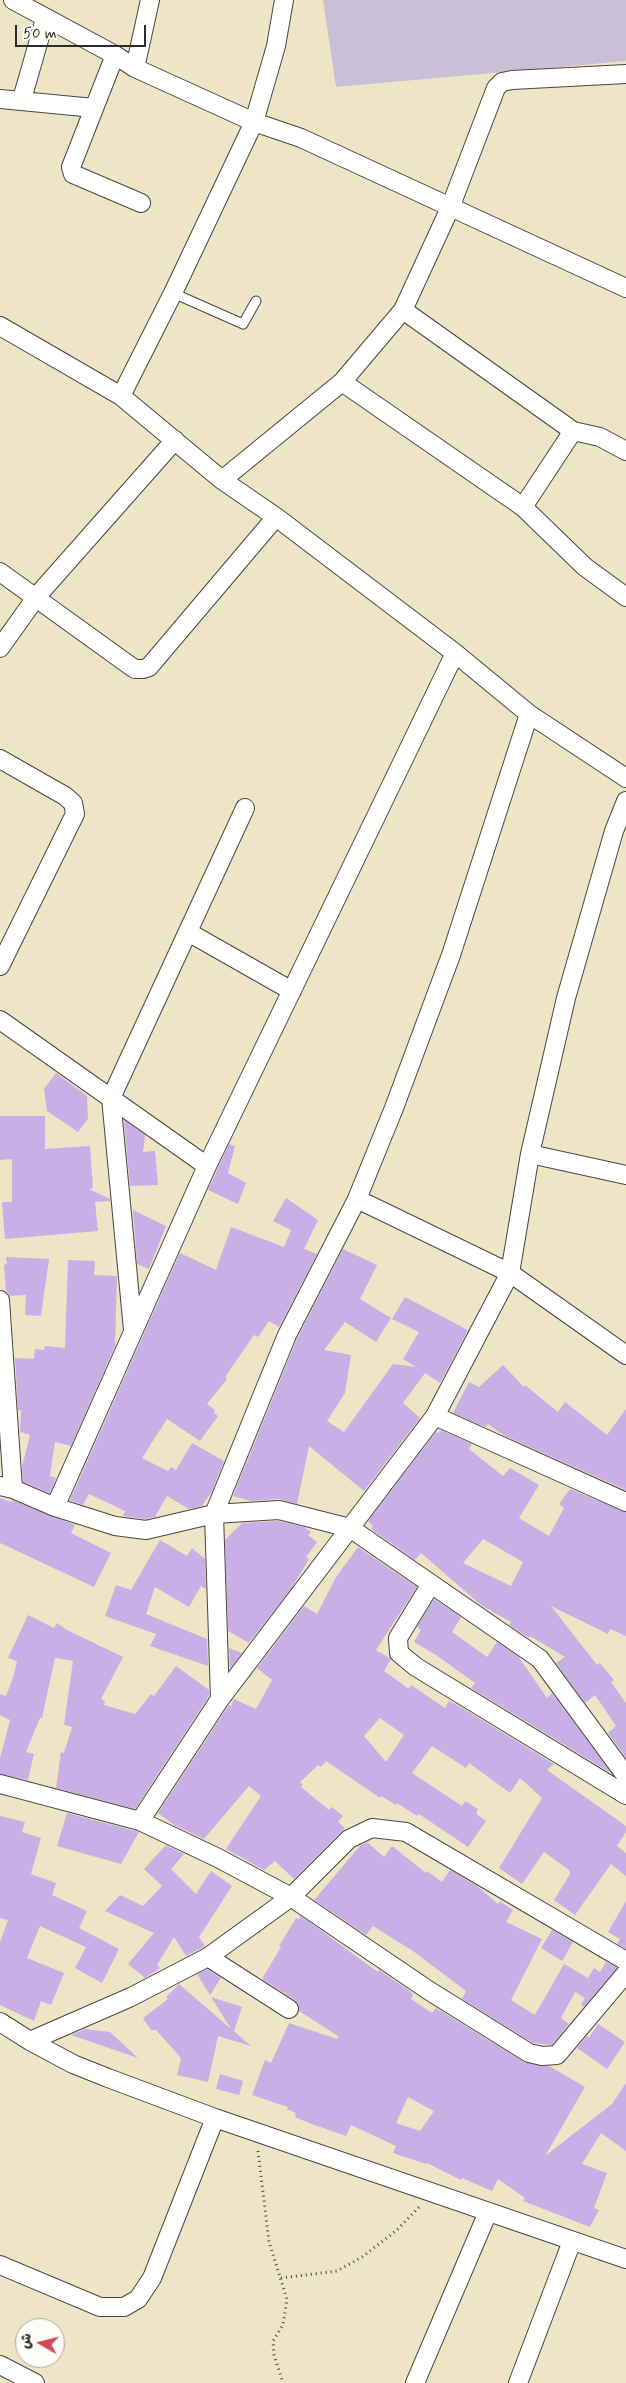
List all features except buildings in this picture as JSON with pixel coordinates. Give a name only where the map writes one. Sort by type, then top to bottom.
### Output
[{"type":"street","points":[[13,0],[45,19],[115,55],[135,68],[254,122],[301,138],[626,288]]},
{"type":"street","points":[[135,68],[150,0]]},
{"type":"street","points":[[121,396],[173,293],[254,122],[276,46],[284,0]]},
{"type":"street","points":[[22,99],[45,19]]},
{"type":"street","points":[[115,55],[70,168],[73,174],[140,203]]},
{"type":"street","points":[[222,480],[342,382],[403,310],[450,208],[496,88],[502,82],[626,74]]},
{"type":"street","points":[[0,98],[94,108]]},
{"type":"street","points":[[403,310],[573,431],[600,436],[626,451]]},
{"type":"street","points":[[0,326],[121,396],[222,480],[276,517],[455,653],[529,714],[626,778]]},
{"type":"street","points":[[342,382],[523,507],[585,567],[626,597]]},
{"type":"street","points":[[523,507],[573,431]]},
{"type":"street","points":[[0,648],[37,596],[175,440]]},
{"type":"street","points":[[0,572],[37,596],[129,665],[135,669],[143,669],[149,667],[276,517]]},
{"type":"street","points":[[55,1507],[207,1166],[455,653]]},
{"type":"street","points":[[220,1699],[214,1514],[287,1335],[357,1199],[394,1108],[451,955],[529,714]]},
{"type":"street","points":[[0,759],[65,796],[73,804],[75,814],[0,966]]},
{"type":"street","points":[[140,1821],[220,1699],[435,1416],[510,1273],[530,1154],[566,998],[614,831],[626,801]]},
{"type":"street","points":[[133,1332],[111,1098],[246,808]]},
{"type":"street","points":[[188,932],[292,991]]},
{"type":"street","points":[[0,1020],[207,1166]]},
{"type":"street","points":[[530,1154],[626,1175]]},
{"type":"street","points":[[357,1199],[510,1273],[626,1355]]},
{"type":"street","points":[[0,1300],[6,1487],[55,1507],[115,1526],[146,1530],[214,1514],[279,1510],[350,1528],[540,1659],[626,1776]]},
{"type":"street","points":[[435,1416],[626,1502]]},
{"type":"street","points":[[431,1584],[398,1638],[399,1653],[416,1668],[626,1795]]},
{"type":"street","points":[[0,1784],[140,1821],[291,1896],[428,1990],[529,2053],[542,2056],[558,2055],[626,1972]]},
{"type":"street","points":[[30,2042],[130,1997],[208,1957],[291,1896],[349,1839],[372,1828],[386,1828],[406,1832],[626,1961]]},
{"type":"street","points":[[208,1957],[289,2009]]},
{"type":"street","points":[[0,2022],[30,2042],[73,2064],[215,2118],[626,2258]]},
{"type":"street","points":[[0,2265],[100,2307],[124,2307],[138,2299],[152,2278],[215,2118]]},
{"type":"street","points":[[415,2383],[488,2212]]},
{"type":"street","points":[[518,2383],[572,2241]]},
{"type":"street","points":[[0,2365],[35,2383]]},
{"type":"lane","points":[[173,293],[243,324],[256,301]]},
{"type":"path","points":[[258,2132],[257,2161],[262,2202],[269,2242],[287,2300],[283,2325],[273,2341],[274,2355],[283,2383]]},
{"type":"path","points":[[281,2278],[337,2271],[362,2258],[397,2230],[433,2192]]},
{"type":"shaded area","points":[[323,0],[626,0],[626,61],[336,87]]}]
